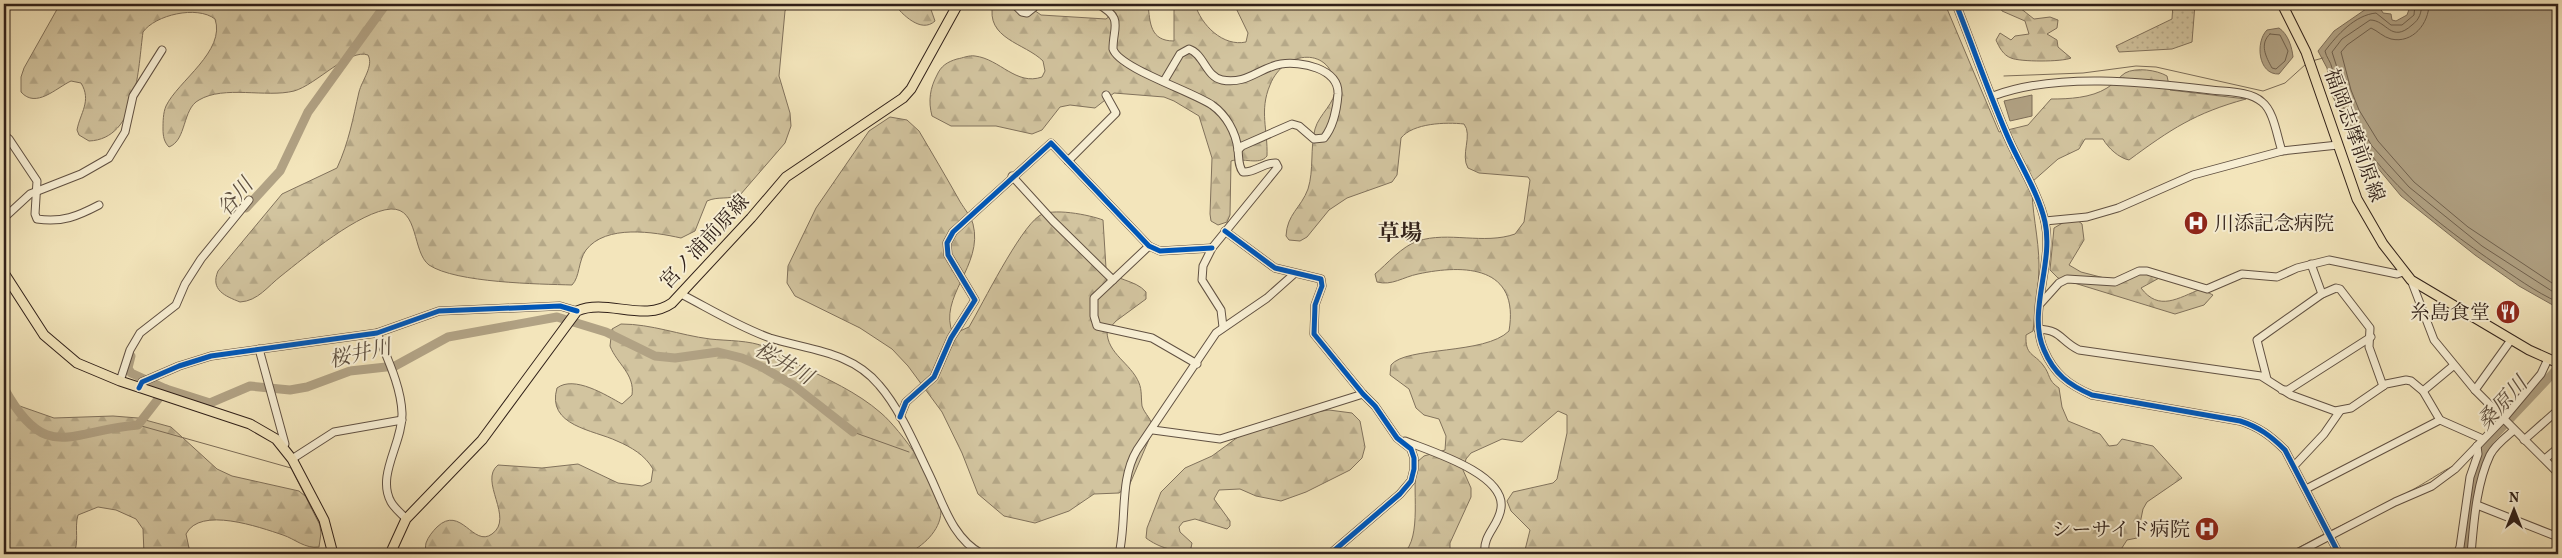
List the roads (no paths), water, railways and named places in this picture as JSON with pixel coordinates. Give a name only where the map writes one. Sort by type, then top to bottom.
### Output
[{"type":"main road","name":"宮ノ浦前原線","points":[[575,313],[587,307],[656,310],[664,308],[681,294],[786,177],[903,98],[911,89],[958,4]]},
{"type":"main road","name":"福岡志摩前原線","points":[[2282,4],[2314,71],[2338,145],[2363,212],[2403,272],[2410,280],[2512,340],[2558,363]]},
{"type":"main road","points":[[4,273],[39,328],[54,346],[87,368],[120,381],[140,385],[157,394],[250,424],[269,433],[283,446],[292,459],[326,524],[333,554]]},
{"type":"main road","points":[[390,554],[406,519],[482,440],[575,313]]},
{"type":"street","points":[[1014,4],[1022,12],[1027,13],[1038,4]]},
{"type":"street","points":[[1098,4],[1110,12],[1116,24],[1114,49],[1117,57],[1126,64],[1189,92],[1220,112],[1231,127],[1238,150],[1240,169],[1243,172],[1254,171],[1268,163],[1276,163],[1278,167],[1212,248],[1203,266],[1202,280],[1221,310],[1223,326]]},
{"type":"street","points":[[1956,4],[2009,140],[2045,221],[2047,264],[2038,328],[2043,349],[2052,366],[2072,386],[2092,395],[2240,420],[2257,426],[2272,436],[2285,450],[2339,554]]},
{"type":"street","points":[[1164,81],[1180,54],[1189,49],[1198,55],[1211,73],[1220,80],[1242,79],[1258,74],[1275,65],[1289,63],[1318,69],[1328,73],[1335,81],[1338,90],[1336,104],[1324,138],[1314,139],[1299,126],[1292,124],[1242,146],[1238,150]]},
{"type":"street","points":[[4,218],[35,192],[81,174],[104,162],[112,154],[125,132],[133,96],[162,50]]},
{"type":"street","points":[[1993,96],[2017,87],[2095,82],[2151,83],[2247,95],[2262,102],[2267,109],[2282,151]]},
{"type":"street","points":[[1068,161],[1116,113],[1106,95]]},
{"type":"street","points":[[4,136],[10,139],[35,176],[38,186],[35,192]]},
{"type":"street","points":[[900,417],[910,397],[934,377],[951,338],[975,300],[948,256],[949,237],[1012,176],[1050,143],[1150,246],[1160,251],[1212,248]]},
{"type":"street","points":[[2045,221],[2087,217],[2118,208],[2194,176],[2282,151],[2338,145]]},
{"type":"street","points":[[1012,176],[1052,221],[1113,280]]},
{"type":"street","points":[[35,192],[38,198],[35,214],[38,219],[60,221],[72,218],[99,205]]},
{"type":"street","points":[[120,381],[130,350],[140,332],[176,305],[185,284],[200,259],[249,200]]},
{"type":"street","points":[[1225,231],[1275,268],[1294,274],[1317,277],[1322,281],[1315,305],[1314,334],[1382,415],[1397,438],[1411,449],[1414,458],[1411,481],[1394,499],[1330,554]]},
{"type":"street","points":[[1150,246],[1094,298],[1094,316],[1097,326],[1152,338],[1197,364]]},
{"type":"street","points":[[2041,303],[2059,283],[2067,279],[2115,282],[2140,271],[2147,271],[2207,289],[2242,274],[2270,278],[2311,264],[2330,260],[2397,274],[2403,272]]},
{"type":"street","points":[[2311,264],[2322,294]]},
{"type":"street","points":[[1119,554],[1124,523],[1126,480],[1131,462],[1216,333],[1223,326],[1267,298],[1294,274]]},
{"type":"street","points":[[2410,280],[2434,340],[2454,366],[2514,430],[2558,472]]},
{"type":"street","points":[[2267,379],[2257,340],[2322,294],[2332,289],[2340,289],[2370,328],[2369,348],[2383,386]]},
{"type":"street","points":[[681,294],[769,337],[823,350],[842,358],[879,384],[900,417],[950,520],[961,538],[972,549],[982,554]]},
{"type":"street","points":[[140,385],[150,379],[211,356],[377,333],[439,311],[560,306],[575,313]]},
{"type":"street","points":[[2038,328],[2055,331],[2071,346],[2079,350],[2267,379],[2282,390],[2325,409],[2340,411],[2357,405],[2383,386],[2394,381],[2411,381],[2423,391],[2440,420],[2483,439]]},
{"type":"street","points":[[377,333],[392,372],[402,420],[386,479],[386,490],[392,503],[406,519]]},
{"type":"street","points":[[2282,390],[2288,390],[2371,337]]},
{"type":"street","points":[[2475,390],[2512,340]]},
{"type":"street","points":[[260,349],[285,444],[283,446]]},
{"type":"street","points":[[2457,554],[2460,547],[2470,477],[2477,450],[2483,439],[2505,419],[2541,374],[2548,359]]},
{"type":"street","points":[[2423,391],[2454,366]]},
{"type":"street","points":[[1153,430],[1220,439],[1363,394]]},
{"type":"street","points":[[2524,440],[2558,410]]},
{"type":"street","points":[[2294,466],[2324,434],[2340,411]]},
{"type":"street","points":[[292,459],[334,432],[402,420]]},
{"type":"street","points":[[2306,489],[2440,420]]},
{"type":"street","points":[[2471,554],[2482,478],[2491,454],[2499,443],[2514,430]]},
{"type":"street","points":[[1397,438],[1438,453],[1464,466],[1488,482],[1499,494],[1501,508],[1486,537],[1485,554]]},
{"type":"street","points":[[2545,459],[2558,448]]},
{"type":"street","points":[[2295,554],[2327,532],[2432,486],[2477,450]]},
{"type":"street","points":[[2477,505],[2558,537]]},
{"type":"water","points":[[2411,4],[2558,4],[2558,308],[2519,286],[2475,255],[2401,196],[2352,137],[2332,95],[2327,68],[2318,51],[2334,31],[2366,9],[2379,6],[2383,13],[2391,14],[2392,20],[2396,21],[2407,15]]},
{"type":"water","points":[[2279,28],[2289,41],[2293,57],[2279,74],[2272,73],[2263,64],[2260,49],[2263,35],[2267,30]]},
{"type":"water","points":[[2032,95],[2032,116],[2010,121],[2004,101]]},
{"type":"waterway","name":"谷川","points":[[246,208],[280,171],[308,112],[386,4]]},
{"type":"waterway","points":[[2312,61],[2323,58]]},
{"type":"waterway","points":[[2004,76],[2083,73],[2136,66],[2156,67],[2263,91],[2285,83],[2306,64]]},
{"type":"waterway","name":"桜井川","points":[[131,356],[128,368],[131,373],[166,389],[210,403],[250,386],[290,390],[307,387],[350,371],[395,366],[448,337],[557,317],[606,332],[655,356],[675,358],[718,352],[742,358],[793,385],[853,432]]},
{"type":"waterway","name":"桑原川","points":[[2465,554],[2475,483],[2489,441],[2558,368]]},
{"type":"waterway","name":"桜井川","points":[[4,388],[19,412],[33,427],[47,435],[61,437],[138,425],[166,389]]},
{"type":"waterway","points":[[138,425],[291,468],[322,529]]},
{"type":"waterway","points":[[853,432],[909,452]]},
{"type":"waterway","name":"桑原川","points":[[2479,450],[2489,441]]},
{"type":"waterway","points":[[2408,492],[2454,466]]},
{"type":"waterway","points":[[2330,531],[2351,521]]},
{"type":"waterway","points":[[2287,554],[2324,534]]},
{"type":"place","name":"川添記念病院","points":[[2196,223]]},
{"type":"place","name":"糸島食堂","points":[[2508,312]]},
{"type":"place","name":"シーサイド病院","points":[[2207,529]]},
{"type":"district","name":"草場","points":[[1400,232]]}]
